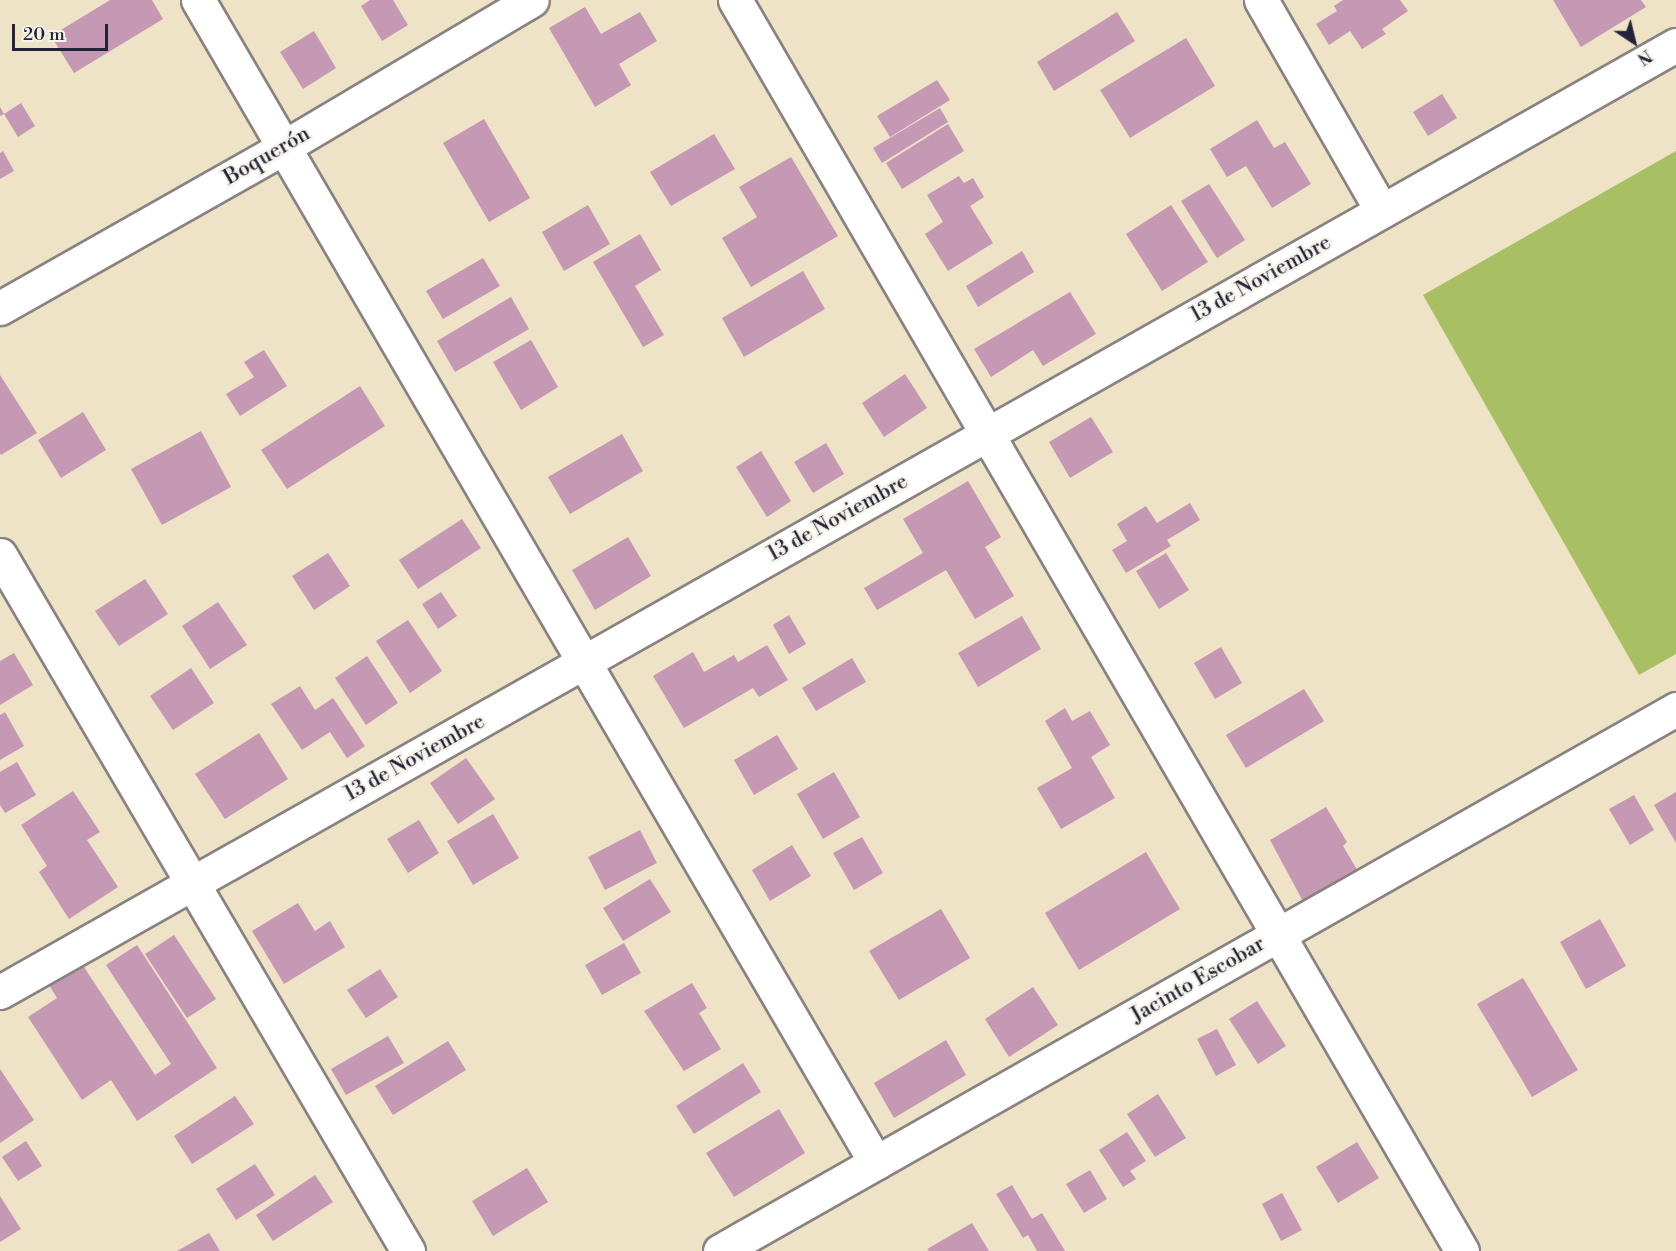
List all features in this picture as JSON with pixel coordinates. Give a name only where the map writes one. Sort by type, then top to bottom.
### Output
[{"type":"street","points":[[198,0],[876,1163]]},
{"type":"street","name":"Boquerón","points":[[0,308],[284,147],[532,0]]},
{"type":"street","points":[[735,0],[989,433],[1462,1251]]},
{"type":"street","points":[[1261,0],[1382,211]]},
{"type":"street","name":"13 de Noviembre","points":[[0,992],[1676,45]]},
{"type":"street","points":[[0,555],[408,1251]]},
{"type":"street","name":"Jacinto Escobar","points":[[720,1251],[1676,709]]},
{"type":"green space","points":[[1676,151],[1676,654],[1639,675],[1423,295]]},
{"type":"building","points":[[110,0],[152,0],[163,19],[74,73],[51,36]]},
{"type":"building","points":[[370,0],[393,0],[408,25],[382,41],[361,6]]},
{"type":"building","points":[[1343,0],[1400,0],[1408,11],[1382,29],[1386,34],[1362,49],[1350,31],[1329,45],[1316,24],[1337,11],[1334,6]]},
{"type":"building","points":[[1553,0],[1641,0],[1646,7],[1581,47]]},
{"type":"building","points":[[585,7],[601,34],[640,12],[657,41],[619,64],[631,85],[595,107],[549,28]]},
{"type":"building","points":[[1117,12],[1135,41],[1054,91],[1037,62]]},
{"type":"building","points":[[314,31],[336,68],[303,89],[280,52]]},
{"type":"building","points":[[1186,38],[1215,86],[1130,138],[1100,90]]},
{"type":"building","points":[[937,80],[950,100],[890,137],[877,116]]},
{"type":"building","points":[[1442,94],[1457,118],[1428,136],[1413,112]]},
{"type":"building","points":[[21,103],[35,126],[18,137],[4,114]]},
{"type":"building","points":[[940,108],[948,122],[882,163],[873,148]]},
{"type":"building","points":[[484,119],[530,198],[489,222],[443,143]]},
{"type":"building","points":[[1257,120],[1274,148],[1285,142],[1311,184],[1272,208],[1246,166],[1227,177],[1210,149]]},
{"type":"building","points":[[948,124],[964,151],[902,189],[886,163]]},
{"type":"building","points":[[714,134],[735,169],[671,206],[650,172]]},
{"type":"building","points":[[3,151],[14,171],[0,179],[0,153]]},
{"type":"building","points":[[791,157],[838,236],[751,287],[722,238],[757,217],[739,187]]},
{"type":"building","points":[[959,176],[964,183],[973,178],[984,197],[970,206],[993,243],[948,271],[925,234],[943,222],[927,195]]},
{"type":"building","points":[[1209,184],[1245,240],[1217,258],[1181,201]]},
{"type":"building","points":[[588,205],[610,244],[564,271],[542,232]]},
{"type":"building","points":[[1171,205],[1208,262],[1162,291],[1126,234]]},
{"type":"building","points":[[640,234],[661,270],[635,286],[664,335],[643,347],[593,262]]},
{"type":"building","points":[[1022,251],[1034,272],[978,307],[966,286]]},
{"type":"building","points":[[483,258],[500,286],[443,319],[426,291]]},
{"type":"building","points":[[803,271],[825,309],[744,357],[722,318]]},
{"type":"building","points":[[1070,292],[1096,334],[1043,366],[1033,350],[991,377],[974,349]]},
{"type":"building","points":[[511,297],[529,329],[455,372],[437,341]]},
{"type":"building","points":[[531,340],[558,387],[521,410],[493,362]]},
{"type":"building","points":[[264,350],[287,386],[240,416],[226,394],[254,377],[244,362]]},
{"type":"building","points":[[905,374],[927,408],[884,437],[862,403]]},
{"type":"building","points":[[0,375],[37,433],[1,455],[0,453]]},
{"type":"building","points":[[360,386],[385,426],[287,489],[261,450]]},
{"type":"building","points":[[83,412],[106,450],[61,478],[38,440]]},
{"type":"building","points":[[1091,417],[1113,452],[1070,478],[1049,442]]},
{"type":"building","points":[[201,431],[231,487],[162,525],[131,469]]},
{"type":"building","points":[[622,434],[643,471],[570,514],[548,477]]},
{"type":"building","points":[[826,443],[844,474],[813,493],[794,462]]},
{"type":"building","points":[[761,451],[791,501],[767,517],[736,467]]},
{"type":"building","points":[[968,481],[1001,537],[985,547],[1014,596],[975,619],[946,570],[877,610],[864,588],[923,553],[903,519]]},
{"type":"building","points":[[1190,503],[1200,520],[1167,540],[1171,546],[1126,573],[1112,550],[1127,541],[1117,524],[1146,506],[1157,523]]},
{"type":"building","points":[[462,519],[481,548],[418,589],[399,560]]},
{"type":"building","points":[[628,537],[651,576],[595,610],[572,570]]},
{"type":"building","points":[[328,553],[350,586],[314,610],[292,576]]},
{"type":"building","points":[[1166,553],[1189,590],[1159,609],[1136,571]]},
{"type":"building","points":[[145,579],[168,614],[119,646],[95,611]]},
{"type":"building","points":[[441,592],[457,616],[438,629],[422,604]]},
{"type":"building","points":[[218,602],[247,645],[210,669],[182,626]]},
{"type":"building","points":[[789,615],[806,644],[789,654],[773,625]]},
{"type":"building","points":[[1022,616],[1041,649],[978,687],[958,653]]},
{"type":"building","points":[[408,620],[442,671],[410,693],[376,641]]},
{"type":"building","points":[[767,645],[788,680],[759,697],[753,688],[684,728],[653,676],[693,652],[704,672],[734,655],[738,662]]},
{"type":"building","points":[[1221,647],[1242,683],[1215,699],[1194,663]]},
{"type":"building","points":[[14,653],[33,685],[0,705],[0,661]]},
{"type":"building","points":[[367,656],[398,703],[366,725],[335,678]]},
{"type":"building","points":[[852,658],[866,682],[816,711],[802,688]]},
{"type":"building","points":[[191,668],[214,703],[173,730],[150,696]]},
{"type":"building","points":[[300,686],[315,710],[333,698],[365,746],[347,758],[330,732],[302,750],[271,704]]},
{"type":"building","points":[[1304,689],[1324,721],[1246,768],[1226,735]]},
{"type":"building","points":[[1065,708],[1072,721],[1090,711],[1110,745],[1091,757],[1115,798],[1061,829],[1037,788],[1072,768],[1045,721]]},
{"type":"building","points":[[5,712],[24,746],[0,760],[0,715]]},
{"type":"building","points":[[259,733],[288,779],[225,819],[195,774]]},
{"type":"building","points":[[777,735],[798,769],[754,795],[734,760]]},
{"type":"building","points":[[466,758],[495,799],[458,824],[430,783]]},
{"type":"building","points":[[17,762],[36,795],[5,813],[0,805],[0,772]]},
{"type":"building","points":[[834,772],[860,817],[823,839],[797,794]]},
{"type":"building","points":[[73,791],[100,832],[87,840],[118,887],[69,919],[39,872],[47,866],[21,825]]},
{"type":"building","points":[[1676,792],[1676,843],[1654,805]]},
{"type":"building","points":[[1634,795],[1654,830],[1630,845],[1609,809]]},
{"type":"building","points":[[1326,807],[1347,842],[1343,846],[1359,873],[1305,905],[1270,840]]},
{"type":"building","points":[[493,814],[519,858],[473,885],[447,841]]},
{"type":"building","points":[[419,820],[439,853],[408,873],[387,839]]},
{"type":"building","points":[[640,830],[657,863],[605,890],[588,857]]},
{"type":"building","points":[[862,837],[883,873],[854,890],[833,853]]},
{"type":"building","points":[[792,845],[811,876],[770,901],[752,870]]},
{"type":"building","points":[[1146,852],[1180,909],[1079,970],[1045,913]]},
{"type":"building","points":[[650,879],[671,912],[623,941],[603,908]]},
{"type":"building","points":[[298,903],[315,931],[330,921],[345,947],[284,984],[252,931]]},
{"type":"building","points":[[941,909],[970,958],[899,1000],[869,951]]},
{"type":"building","points":[[1600,919],[1626,966],[1586,989],[1560,942]]},
{"type":"building","points":[[174,935],[216,999],[187,1018],[145,954]]},
{"type":"building","points":[[624,943],[641,973],[602,995],[585,965]]},
{"type":"building","points":[[137,945],[217,1068],[137,1121],[111,1080],[82,1100],[28,1017],[57,998],[49,985],[82,964],[155,1075],[171,1064],[106,965]]},
{"type":"building","points":[[380,969],[398,997],[366,1018],[347,990]]},
{"type":"building","points":[[1523,978],[1578,1070],[1532,1097],[1477,1004]]},
{"type":"building","points":[[692,983],[707,1008],[699,1013],[721,1049],[684,1071],[644,1011]]},
{"type":"building","points":[[1033,987],[1058,1025],[1009,1057],[985,1019]]},
{"type":"building","points":[[1257,1001],[1286,1046],[1258,1064],[1229,1019]]},
{"type":"building","points":[[1217,1029],[1236,1065],[1216,1076],[1197,1039]]},
{"type":"building","points":[[388,1036],[404,1063],[346,1095],[331,1069]]},
{"type":"building","points":[[946,1040],[966,1075],[894,1118],[874,1083]]},
{"type":"building","points":[[448,1041],[466,1070],[393,1115],[375,1086]]},
{"type":"building","points":[[743,1063],[761,1092],[694,1134],[676,1106]]},
{"type":"building","points":[[0,1069],[34,1120],[0,1143]]},
{"type":"building","points":[[1158,1094],[1186,1138],[1155,1157],[1127,1114]]},
{"type":"building","points":[[235,1096],[254,1124],[192,1164],[174,1136]]},
{"type":"building","points":[[779,1109],[805,1153],[734,1197],[706,1153]]},
{"type":"building","points":[[1127,1132],[1146,1161],[1130,1171],[1136,1179],[1123,1187],[1099,1150]]},
{"type":"building","points":[[26,1141],[42,1166],[18,1181],[2,1157]]},
{"type":"building","points":[[1357,1142],[1379,1178],[1338,1203],[1316,1167]]},
{"type":"building","points":[[255,1164],[275,1195],[236,1220],[216,1189]]},
{"type":"building","points":[[527,1168],[548,1202],[493,1236],[472,1201]]},
{"type":"building","points":[[1090,1170],[1107,1199],[1084,1213],[1066,1184]]},
{"type":"building","points":[[315,1175],[333,1202],[273,1241],[256,1215]]},
{"type":"building","points":[[1012,1185],[1032,1219],[1042,1213],[1065,1251],[1037,1251],[1028,1235],[1023,1238],[996,1194]]},
{"type":"building","points":[[1282,1193],[1302,1230],[1281,1241],[1262,1204]]},
{"type":"building","points":[[0,1196],[21,1229],[0,1242]]},
{"type":"building","points":[[972,1223],[989,1251],[929,1251],[927,1249]]},
{"type":"building","points":[[209,1233],[220,1251],[177,1251]]}]
